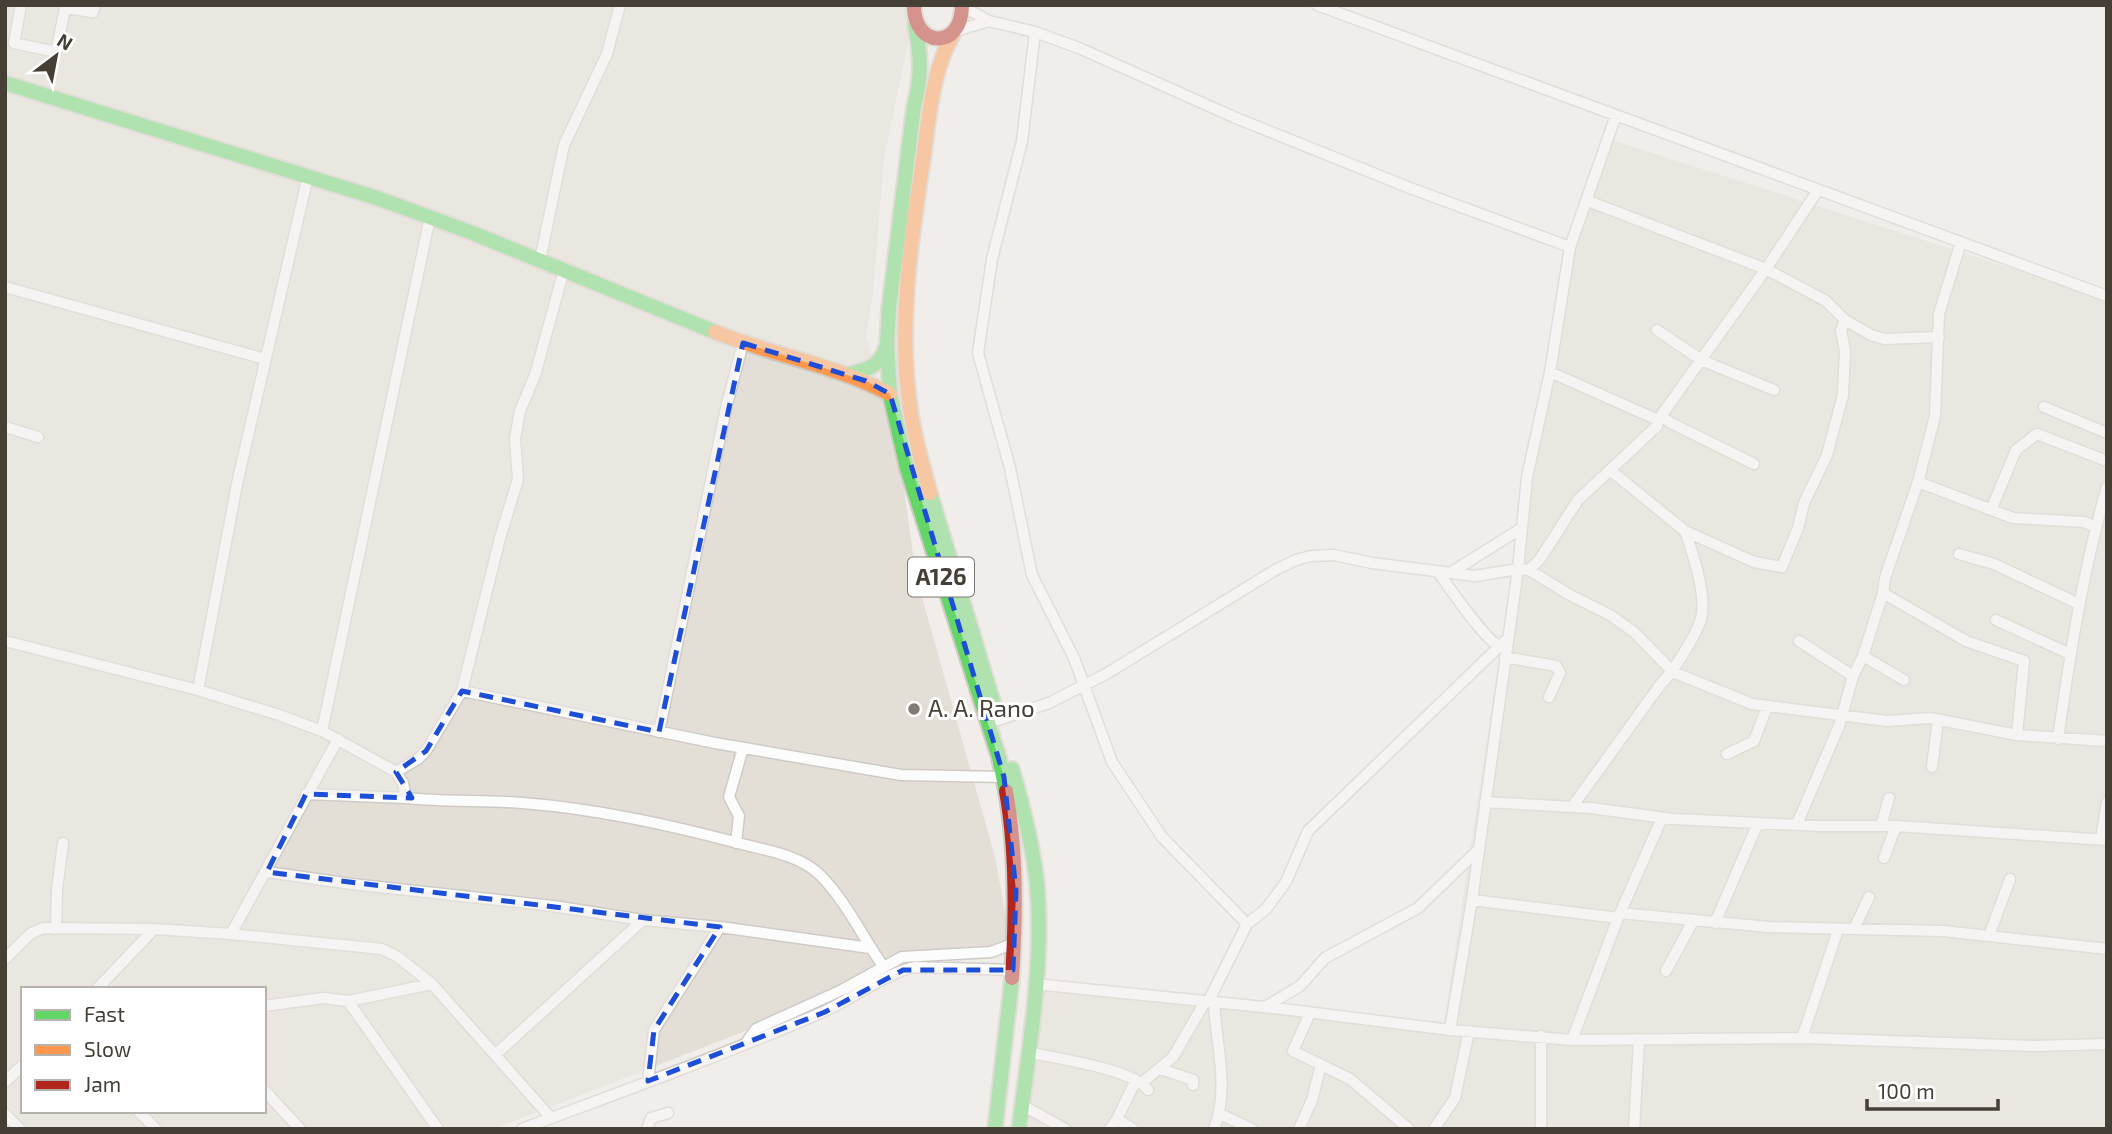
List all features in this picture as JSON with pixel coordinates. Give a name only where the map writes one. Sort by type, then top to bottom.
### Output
[{"type":"main road","name":"A126","points":[[914,5],[913,18],[921,52],[922,79],[914,106],[889,308],[887,344],[890,394],[907,468],[1004,777],[1013,850],[1015,943],[995,1129]]},
{"type":"main road","name":"A126","points":[[962,6],[963,15],[942,54],[922,166],[905,325],[907,370],[909,402],[924,470],[1020,795],[1033,853],[1038,913],[1035,984],[1019,1129]]},
{"type":"main road","points":[[915,25],[919,31],[932,38],[939,39],[954,32]]},
{"type":"main road","points":[[5,83],[308,176],[430,217],[743,343],[866,381],[890,394]]},
{"type":"main road","points":[[844,375],[875,366],[885,355],[887,344]]},
{"type":"street","points":[[21,5],[15,43],[56,52],[65,7],[93,12],[95,5]]},
{"type":"street","points":[[540,260],[564,145],[607,54],[620,5]]},
{"type":"street","points":[[1317,5],[2107,296]]},
{"type":"street","points":[[962,6],[989,22],[1035,32],[1079,48],[1236,118],[1410,188],[1570,247]]},
{"type":"street","points":[[954,32],[989,22]]},
{"type":"street","points":[[1035,32],[1022,141],[992,259],[978,353],[1010,468],[1032,575],[1074,658],[1112,762],[1162,838],[1247,924]]},
{"type":"street","points":[[1450,1030],[1472,900],[1505,647],[1518,569],[1527,477],[1550,373],[1570,247],[1615,115]]},
{"type":"street","points":[[198,690],[238,479],[308,176]]},
{"type":"street","points":[[1529,570],[1540,559],[1578,500],[1657,426],[1659,418],[1766,269],[1818,190]]},
{"type":"street","points":[[1587,201],[1766,269],[1826,301],[1845,320],[1871,335],[1885,339],[1939,337]]},
{"type":"street","points":[[323,731],[430,217]]},
{"type":"street","points":[[1797,824],[1818,779],[1853,676],[1863,656],[1883,593],[1885,578],[1918,482],[1935,416],[1939,314],[1961,242]]},
{"type":"street","points":[[396,772],[426,751],[462,691],[499,538],[518,479],[515,439],[520,411],[535,375],[564,270]]},
{"type":"street","points":[[5,288],[265,359]]},
{"type":"street","points":[[1610,470],[1685,531],[1754,562],[1783,567],[1804,503],[1827,455],[1840,407],[1845,351],[1841,330],[1845,320]]},
{"type":"street","points":[[1657,330],[1701,359],[1774,390]]},
{"type":"street","points":[[659,732],[726,408],[743,343]]},
{"type":"street","points":[[1550,373],[1671,423],[1754,464]]},
{"type":"street","points":[[2044,407],[2107,432]]},
{"type":"street","points":[[5,427],[38,437]]},
{"type":"street","points":[[1991,510],[2017,450],[2037,434],[2107,461]]},
{"type":"street","points":[[1918,482],[1991,510],[2029,520],[2084,522],[2094,526]]},
{"type":"street","points":[[2058,738],[2070,654],[2094,526],[2107,487]]},
{"type":"street","points":[[1450,573],[1522,528]]},
{"type":"street","points":[[1572,807],[1660,685],[1673,672],[1701,618],[1701,593],[1685,531]]},
{"type":"street","points":[[1959,554],[1994,564],[2079,604]]},
{"type":"street","points":[[998,720],[1049,704],[1277,569],[1311,556],[1334,555],[1372,563],[1475,576],[1518,569],[1529,570],[1570,596],[1610,615],[1634,632],[1673,672],[1752,704],[1887,721],[1930,718],[2017,735],[2107,741]]},
{"type":"street","points":[[1438,572],[1478,624],[1505,647],[1556,666],[1560,673],[1549,697]]},
{"type":"street","points":[[1883,593],[1966,641],[2024,661],[2017,735]]},
{"type":"street","points":[[1996,620],[2070,654]]},
{"type":"street","points":[[5,641],[198,690],[323,731],[396,772],[403,783],[406,798]]},
{"type":"street","points":[[1800,641],[1853,676]]},
{"type":"street","points":[[1145,1086],[1173,1057],[1209,1002],[1247,924],[1266,909],[1286,882],[1308,831],[1505,647]]},
{"type":"street","points":[[1863,656],[1904,680]]},
{"type":"street","points":[[462,691],[659,732],[901,775],[1004,777]]},
{"type":"street","points":[[1727,754],[1754,741],[1767,707]]},
{"type":"street","points":[[1932,767],[1938,720]]},
{"type":"street","points":[[231,934],[267,873],[306,794],[338,739]]},
{"type":"street","points":[[736,843],[739,816],[729,797],[743,748]]},
{"type":"street","points":[[306,794],[523,803],[605,812],[790,857],[820,874],[852,916],[883,966]]},
{"type":"street","points":[[1881,826],[1888,798]]},
{"type":"street","points":[[1485,802],[1572,807],[1662,818],[1896,826],[2104,840],[2107,803]]},
{"type":"street","points":[[1572,1040],[1619,915],[1662,818]]},
{"type":"street","points":[[1715,923],[1759,823]]},
{"type":"street","points":[[1884,858],[1896,826]]},
{"type":"street","points":[[56,929],[62,843]]},
{"type":"street","points":[[1265,1007],[1300,986],[1325,958],[1418,908],[1479,849]]},
{"type":"street","points":[[267,873],[553,906],[870,948]]},
{"type":"street","points":[[1989,936],[2010,879]]},
{"type":"street","points":[[1854,929],[1869,897]]},
{"type":"street","points":[[1472,900],[1715,923],[1838,930],[1943,931],[2107,949]]},
{"type":"street","points":[[495,1055],[643,920]]},
{"type":"street","points":[[1666,971],[1693,921]]},
{"type":"street","points":[[648,1081],[654,1030],[720,927]]},
{"type":"street","points":[[5,959],[30,934],[43,928],[155,929],[382,949],[398,957],[432,984],[551,1118]]},
{"type":"street","points":[[99,987],[155,929]]},
{"type":"street","points":[[1802,1038],[1838,930]]},
{"type":"street","points":[[746,1043],[756,1030],[910,955],[991,952],[1015,943]]},
{"type":"street","points":[[522,1129],[840,1004],[909,968],[1013,970]]},
{"type":"street","points":[[266,1006],[323,998],[348,1001],[432,984]]},
{"type":"street","points":[[1035,984],[1265,1007],[1450,1030],[1572,1040],[1802,1038],[2034,1046],[2107,1044]]},
{"type":"street","points":[[348,1001],[438,1129]]},
{"type":"street","points":[[1209,1002],[1221,1070],[1220,1115],[1214,1129]]},
{"type":"street","points":[[1310,1013],[1293,1051],[1350,1079],[1409,1129]]},
{"type":"street","points":[[1434,1129],[1455,1098],[1469,1031]]},
{"type":"street","points":[[1541,1036],[1541,1129]]},
{"type":"street","points":[[1634,1129],[1639,1040]]},
{"type":"street","points":[[1027,1052],[1106,1069],[1145,1086]]},
{"type":"street","points":[[1299,1129],[1312,1100],[1321,1065]]},
{"type":"street","points":[[5,1082],[21,1067]]},
{"type":"street","points":[[1161,1069],[1193,1080],[1193,1085]]},
{"type":"street","points":[[1110,1129],[1135,1082],[1145,1086]]},
{"type":"street","points":[[266,1092],[300,1129]]},
{"type":"street","points":[[1022,1105],[1065,1129]]},
{"type":"street","points":[[140,1113],[156,1129]]},
{"type":"street","points":[[647,1129],[650,1118],[668,1113]]},
{"type":"street","points":[[5,1114],[20,1129]]},
{"type":"street","points":[[1220,1115],[1252,1129]]},
{"type":"street","points":[[1117,1119],[1133,1129]]},
{"type":"highlighted area","points":[[743,343],[866,381],[890,394],[1004,777],[1016,891],[1013,970],[903,970],[825,1012],[648,1081],[654,1030],[720,927],[267,872],[306,794],[412,798],[396,772],[426,751],[462,691],[659,732]]},
{"type":"shaded area","points":[[5,5],[916,5],[884,158],[873,293],[866,336],[899,453],[916,576],[995,857],[1011,944],[879,973],[812,1005],[493,1129],[5,1129]]},
{"type":"shaded area","points":[[1612,140],[2107,299],[2107,1129],[1025,1129],[1035,981],[1444,1023],[1538,402],[1575,242]]},
{"type":"traffic: fast","points":[[915,25],[919,75],[889,308],[887,344],[890,394],[907,468],[999,757],[1006,791]]},
{"type":"traffic: fast","points":[[5,83],[377,198],[470,232],[715,332]]},
{"type":"traffic: fast","points":[[849,374],[872,366],[880,359],[886,347]]},
{"type":"traffic: fast","points":[[930,493],[995,708]]},
{"type":"traffic: fast","points":[[1012,769],[1033,855],[1039,914],[1037,976],[1019,1129]]},
{"type":"traffic: fast","points":[[995,1129],[1012,978]]},
{"type":"traffic: slow","points":[[930,493],[917,444],[907,382],[907,283],[930,107],[936,77],[953,34]]},
{"type":"traffic: slow","points":[[715,332],[848,375],[890,394]]},
{"type":"traffic: jam","points":[[914,5],[921,30],[938,38],[947,37],[954,30],[960,20],[962,5]]},
{"type":"traffic: jam","points":[[1006,791],[1015,884],[1012,978]]},
{"type":"place","name":"A. A. Rano","points":[[914,709]]}]
